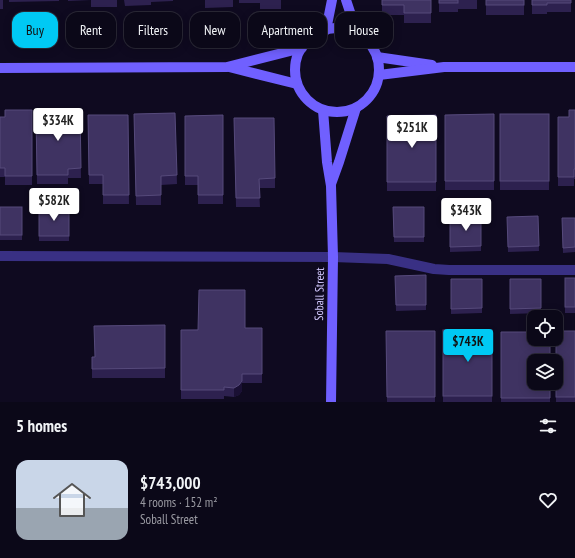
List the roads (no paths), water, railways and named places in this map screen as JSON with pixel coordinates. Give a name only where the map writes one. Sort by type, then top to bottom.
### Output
[{"type":"street","points":[[327,25],[332,0]]},
{"type":"street","points":[[346,0],[350,12]]},
{"type":"street","points":[[302,48],[295,66],[297,84],[307,100],[323,110],[342,113],[356,108],[373,93],[380,76],[377,57],[372,48]]},
{"type":"street","points":[[0,68],[227,66],[302,48]]},
{"type":"street","points":[[377,57],[444,66],[575,66]]},
{"type":"street","points":[[227,66],[297,84]]},
{"type":"street","points":[[380,76],[444,66]]},
{"type":"street","name":"Soball Street","points":[[331,186],[356,108]]},
{"type":"street","name":"Soball Street","points":[[323,110],[327,162],[331,186],[333,257],[331,402]]},
{"type":"lane","points":[[0,256],[333,257],[388,259],[434,269],[449,270],[575,270]]}]
